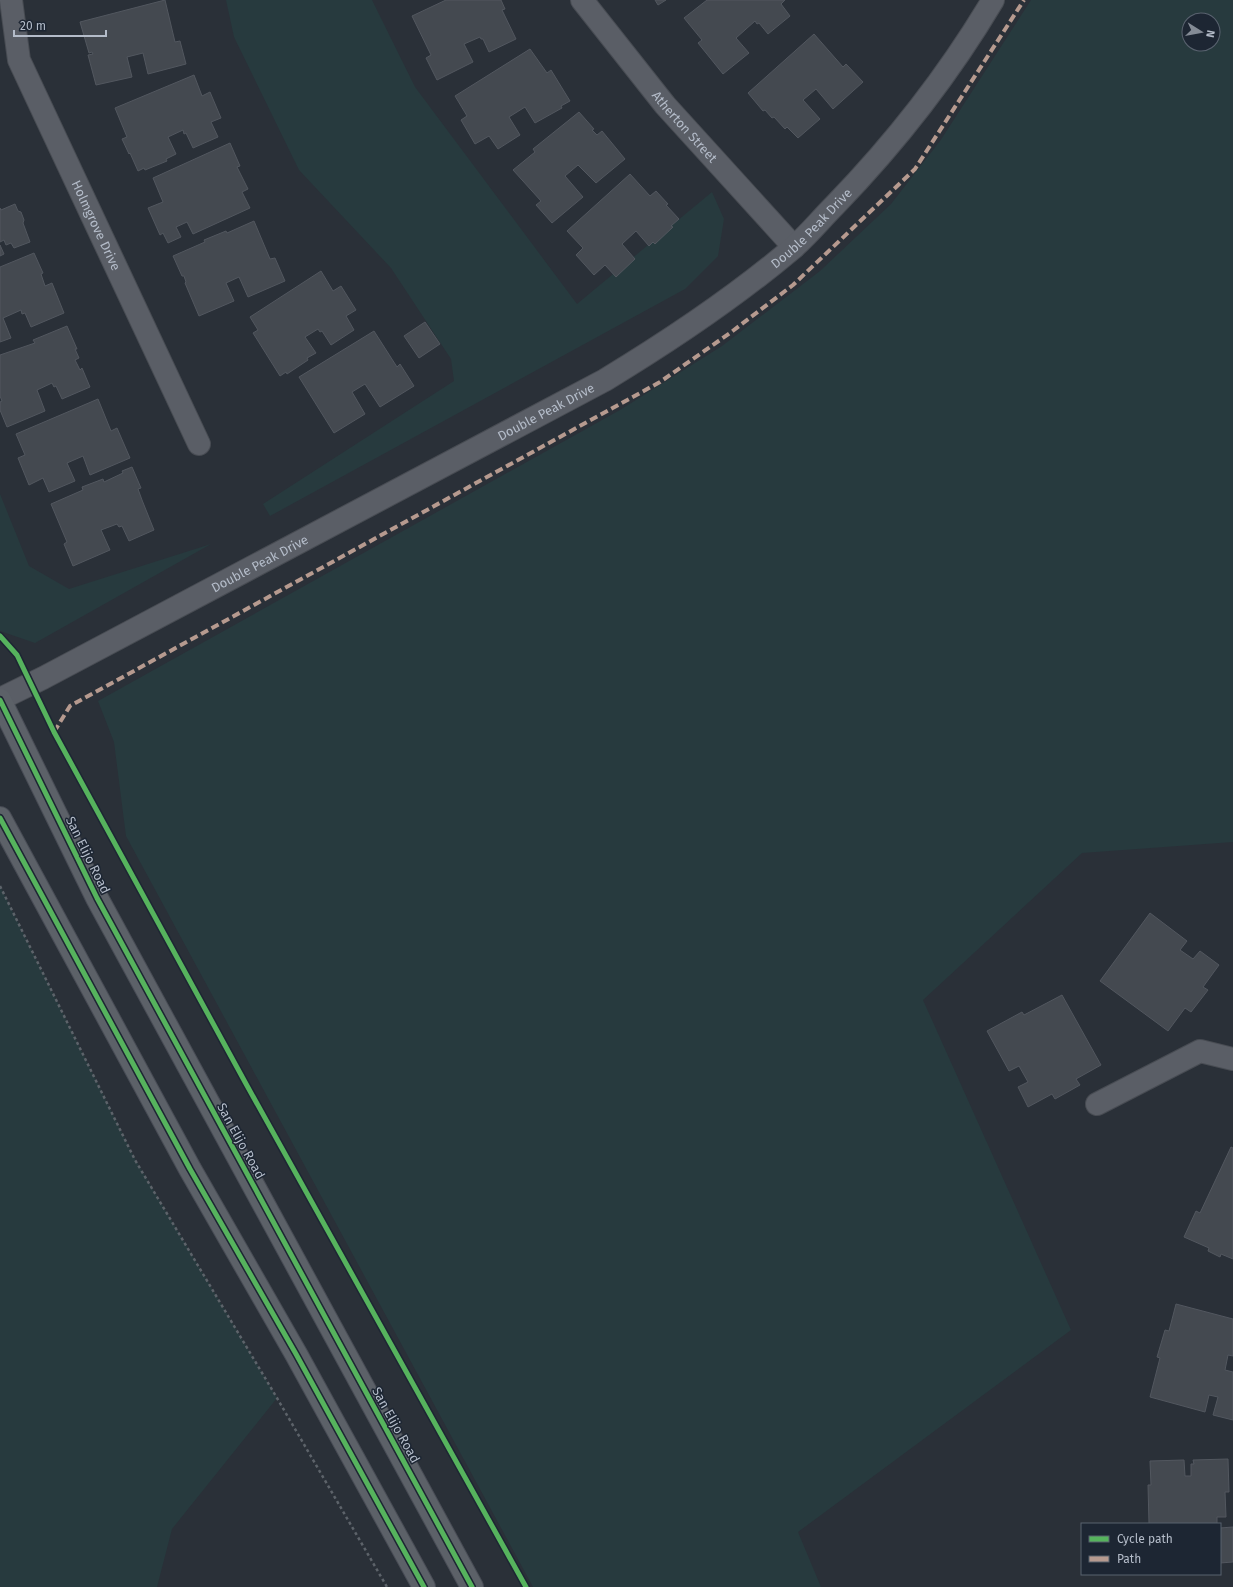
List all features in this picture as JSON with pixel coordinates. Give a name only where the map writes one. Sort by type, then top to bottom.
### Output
[{"type":"main road","name":"San Elijo Road","points":[[0,699],[97,898],[472,1587]]},
{"type":"main road","points":[[0,818],[190,1168],[296,1354],[424,1587]]},
{"type":"street","name":"Holmgrove Drive","points":[[12,0],[19,60],[199,444]]},
{"type":"street","name":"Atherton Street","points":[[582,0],[665,105],[794,247]]},
{"type":"street","name":"Double Peak Drive","points":[[0,699],[605,380],[666,342],[740,291],[794,247],[852,187],[897,136],[940,82],[980,23],[993,0]]},
{"type":"street","points":[[1098,1104],[1200,1051],[1233,1059]]},
{"type":"path","points":[[0,886],[135,1160],[277,1398],[387,1587]]},
{"type":"green space","points":[[226,0],[372,0],[415,87],[577,304],[712,192],[724,219],[718,256],[685,289],[270,516],[263,504],[454,381],[451,359],[391,268],[299,170],[234,37]]},
{"type":"green space","points":[[1031,0],[1233,0],[1233,842],[1082,853],[923,1000],[1071,1330],[798,1532],[821,1587],[533,1587],[126,836],[114,742],[98,701],[620,410],[722,346],[820,271],[891,204],[940,141]]},
{"type":"green space","points":[[0,494],[29,566],[69,589],[211,544],[35,643],[0,631]]},
{"type":"green space","points":[[0,886],[135,1159],[277,1398],[172,1529],[157,1587],[0,1587]]},
{"type":"building","points":[[165,0],[175,42],[180,41],[186,64],[148,74],[143,53],[127,57],[132,77],[96,85],[88,55],[93,54],[92,52],[89,53],[80,22]]},
{"type":"building","points":[[446,0],[501,0],[505,9],[502,10],[516,39],[489,52],[483,39],[480,37],[464,44],[473,62],[437,80],[426,58],[431,55],[412,16]]},
{"type":"building","points":[[655,0],[666,0],[658,5]]},
{"type":"building","points":[[707,0],[785,0],[781,4],[790,16],[768,34],[759,23],[757,24],[755,21],[736,38],[749,53],[723,74],[698,43],[702,40],[684,18]]},
{"type":"building","points":[[814,34],[843,67],[846,64],[863,82],[833,109],[816,89],[803,100],[820,119],[798,138],[787,127],[785,129],[774,117],[772,118],[765,110],[763,111],[748,93]]},
{"type":"building","points":[[530,49],[547,73],[551,70],[570,101],[561,106],[562,108],[535,123],[525,107],[509,117],[520,135],[498,149],[489,136],[475,144],[461,120],[467,116],[455,96]]},
{"type":"building","points":[[194,75],[202,96],[210,92],[221,118],[211,122],[218,137],[193,148],[183,130],[168,137],[176,154],[166,159],[167,161],[145,170],[144,168],[138,171],[122,139],[127,137],[115,108]]},
{"type":"building","points":[[579,112],[594,129],[592,130],[597,135],[602,131],[625,159],[596,183],[578,165],[565,176],[583,197],[552,223],[536,205],[541,201],[513,170],[535,152],[533,149]]},
{"type":"building","points":[[230,143],[240,166],[237,167],[248,189],[242,192],[250,208],[193,234],[187,222],[176,227],[181,237],[168,243],[163,233],[160,235],[148,208],[163,202],[153,178]]},
{"type":"building","points":[[630,174],[650,196],[656,191],[679,219],[671,226],[673,227],[655,244],[653,242],[649,246],[636,231],[622,244],[635,259],[616,277],[605,265],[594,275],[576,255],[583,248],[567,231]]},
{"type":"building","points":[[15,204],[18,211],[21,212],[24,220],[23,223],[30,242],[14,248],[11,243],[6,245],[4,240],[0,242],[0,208],[1,210]]},
{"type":"building","points":[[254,221],[270,259],[275,258],[285,281],[248,297],[239,277],[226,283],[234,301],[199,316],[185,283],[184,276],[182,276],[173,256],[205,242],[204,240],[226,231],[227,233]]},
{"type":"building","points":[[0,245],[4,254],[0,256]]},
{"type":"building","points":[[34,253],[43,273],[41,274],[45,286],[52,283],[64,313],[31,327],[25,313],[22,314],[21,310],[3,318],[11,338],[0,342],[0,267]]},
{"type":"building","points":[[321,271],[333,291],[341,286],[356,310],[346,316],[354,330],[331,345],[322,331],[320,332],[318,329],[305,337],[316,353],[307,358],[308,360],[287,374],[286,372],[280,376],[253,333],[258,330],[250,317]]},
{"type":"building","points":[[425,322],[440,344],[419,358],[404,336]]},
{"type":"building","points":[[67,326],[77,349],[75,349],[79,358],[75,360],[80,370],[82,368],[90,387],[62,399],[56,386],[54,387],[52,383],[37,390],[45,411],[7,427],[0,410],[0,402],[2,401],[0,396],[0,355],[35,343],[33,340]]},
{"type":"building","points":[[374,331],[397,367],[400,364],[414,386],[380,407],[365,384],[352,392],[365,414],[334,433],[299,377]]},
{"type":"building","points":[[98,399],[111,431],[117,428],[130,458],[90,475],[83,456],[67,463],[75,481],[49,492],[43,478],[29,485],[18,458],[25,455],[16,434]]},
{"type":"building","points":[[132,467],[141,488],[138,489],[154,530],[129,541],[122,526],[119,527],[117,524],[101,530],[110,550],[73,566],[64,544],[67,542],[51,504],[83,490],[82,487],[103,479],[104,482]]},
{"type":"building","points":[[1150,913],[1187,941],[1180,950],[1193,959],[1200,951],[1219,965],[1203,987],[1208,990],[1191,1012],[1185,1008],[1168,1031],[1100,981]]},
{"type":"building","points":[[1062,995],[1101,1065],[1076,1079],[1080,1085],[1055,1099],[1052,1094],[1028,1107],[1018,1087],[1028,1082],[1019,1066],[1009,1071],[987,1031],[1022,1012],[1024,1015]]},
{"type":"building","points":[[1231,1147],[1233,1148],[1233,1259],[1221,1254],[1220,1257],[1208,1251],[1209,1248],[1184,1237],[1196,1211],[1200,1213]]},
{"type":"building","points":[[1176,1304],[1233,1319],[1233,1356],[1228,1355],[1225,1370],[1233,1372],[1233,1420],[1213,1415],[1218,1397],[1209,1395],[1205,1412],[1150,1397],[1160,1358],[1157,1357],[1165,1330],[1169,1331]]},
{"type":"building","points":[[1228,1459],[1229,1492],[1225,1492],[1226,1517],[1217,1517],[1217,1523],[1149,1523],[1148,1485],[1151,1485],[1150,1461],[1184,1460],[1185,1476],[1191,1476],[1191,1464],[1194,1464],[1193,1460]]},
{"type":"building","points":[[1233,1527],[1233,1562],[1221,1563],[1221,1528]]},
{"type":"marked path","points":[[54,732],[70,706],[660,382],[730,333],[793,285],[915,169],[1024,0]]},
{"type":"cycle path","points":[[0,636],[17,655],[54,732],[245,1082],[526,1587]]},
{"type":"cycle path","points":[[0,700],[97,898],[472,1587]]},
{"type":"cycle path","points":[[0,818],[190,1169],[296,1354],[424,1587]]}]
